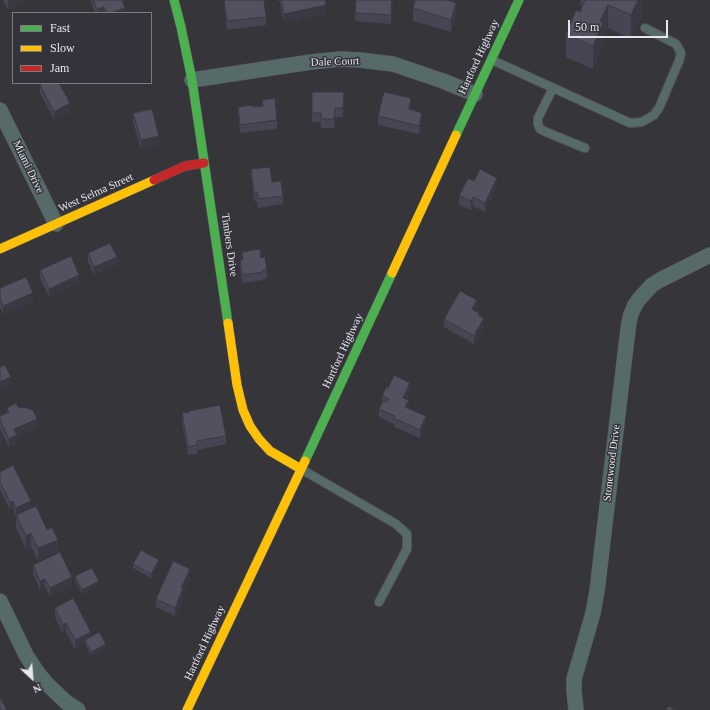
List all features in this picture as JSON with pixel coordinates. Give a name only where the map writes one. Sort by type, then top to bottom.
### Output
[{"type":"main road","name":"Timbers Drive","points":[[174,0],[182,27],[192,80],[237,385],[243,410],[250,426],[270,451],[301,469]]},
{"type":"main road","name":"Hartford Highway","points":[[186,710],[301,469],[519,0]]},
{"type":"main road","name":"West Selma Street","points":[[0,249],[185,166],[204,163]]},
{"type":"street","name":"Dale Court","points":[[192,80],[340,59],[393,64],[443,81],[475,94]]},
{"type":"street","name":"Miami Drive","points":[[0,110],[56,224]]},
{"type":"street","name":"Stonewood Drive","points":[[576,710],[574,679],[593,612],[631,314],[640,298],[652,285],[710,255]]},
{"type":"street","points":[[0,601],[26,655],[37,672],[68,707]]},
{"type":"lane","points":[[491,60],[630,123],[642,122],[654,115],[659,108],[681,53],[676,44],[645,28]]},
{"type":"lane","points":[[553,88],[538,118],[540,129],[585,148]]},
{"type":"lane","points":[[301,469],[396,524],[407,534],[407,549],[378,602]]},
{"type":"building","points":[[93,0],[122,0],[125,8],[113,12],[106,12],[104,7],[97,9]]},
{"type":"building","points":[[224,0],[264,0],[266,17],[227,21]]},
{"type":"building","points":[[281,0],[325,0],[326,5],[284,14]]},
{"type":"building","points":[[356,0],[392,0],[391,15],[355,13]]},
{"type":"building","points":[[415,0],[447,0],[456,3],[451,20],[413,8]]},
{"type":"building","points":[[585,0],[638,0],[631,15],[608,5],[600,21],[603,23],[593,46],[566,34],[576,10],[580,12]]},
{"type":"building","points":[[60,84],[70,103],[54,112],[40,85]]},
{"type":"building","points":[[312,92],[344,92],[343,108],[335,108],[334,119],[321,119],[321,113],[312,113]]},
{"type":"building","points":[[384,92],[411,98],[409,109],[422,113],[419,126],[378,116]]},
{"type":"building","points":[[275,98],[277,120],[240,125],[238,107],[252,105],[253,107],[263,106],[262,100]]},
{"type":"building","points":[[152,109],[159,136],[141,140],[133,113]]},
{"type":"building","points":[[270,167],[272,182],[281,181],[283,196],[258,199],[257,192],[254,193],[251,169]]},
{"type":"building","points":[[480,169],[497,178],[485,203],[473,197],[471,201],[459,196],[468,178],[474,181]]},
{"type":"building","points":[[110,243],[117,257],[94,267],[88,253]]},
{"type":"building","points":[[260,249],[261,258],[265,257],[267,270],[242,275],[240,260],[243,260],[242,252]]},
{"type":"building","points":[[71,256],[79,275],[49,289],[40,270]]},
{"type":"building","points":[[26,277],[33,293],[3,306],[0,298],[0,288]]},
{"type":"building","points":[[460,291],[477,300],[472,309],[484,318],[474,336],[444,319]]},
{"type":"building","points":[[5,365],[11,377],[0,382],[0,367]]},
{"type":"building","points":[[394,375],[410,383],[403,398],[409,400],[405,407],[426,416],[420,430],[379,409],[383,401],[387,402],[389,399],[382,396],[386,387],[388,388]]},
{"type":"building","points":[[16,403],[18,407],[33,410],[37,419],[14,429],[17,435],[9,439],[0,420],[0,416],[9,412],[7,408]]},
{"type":"building","points":[[220,405],[226,436],[197,441],[197,445],[188,447],[182,413]]},
{"type":"building","points":[[13,465],[31,501],[16,508],[13,501],[10,502],[0,482],[0,472]]},
{"type":"building","points":[[36,506],[47,530],[52,527],[58,540],[38,548],[31,533],[26,536],[16,515]]},
{"type":"building","points":[[141,550],[159,560],[151,574],[133,564]]},
{"type":"building","points":[[60,552],[72,577],[50,588],[45,579],[40,581],[33,565]]},
{"type":"building","points":[[173,561],[190,569],[181,588],[183,589],[175,608],[156,599]]},
{"type":"building","points":[[92,568],[99,581],[82,590],[75,576]]},
{"type":"building","points":[[73,598],[91,632],[75,640],[66,623],[63,625],[55,608]]},
{"type":"building","points":[[99,632],[106,644],[91,652],[85,640]]},
{"type":"building","points":[[0,697],[7,710],[0,710]]},
{"type":"building","points":[[668,706],[676,710],[666,710]]},
{"type":"traffic: fast","points":[[174,0],[192,80],[228,323]]},
{"type":"traffic: fast","points":[[456,135],[519,0]]},
{"type":"traffic: fast","points":[[305,461],[392,273]]},
{"type":"traffic: slow","points":[[392,273],[456,135]]},
{"type":"traffic: slow","points":[[0,249],[154,180]]},
{"type":"traffic: slow","points":[[228,323],[237,385],[243,410],[250,426],[270,451],[301,469]]},
{"type":"traffic: slow","points":[[187,710],[305,461]]},
{"type":"traffic: jam","points":[[154,180],[185,166],[204,163]]}]
